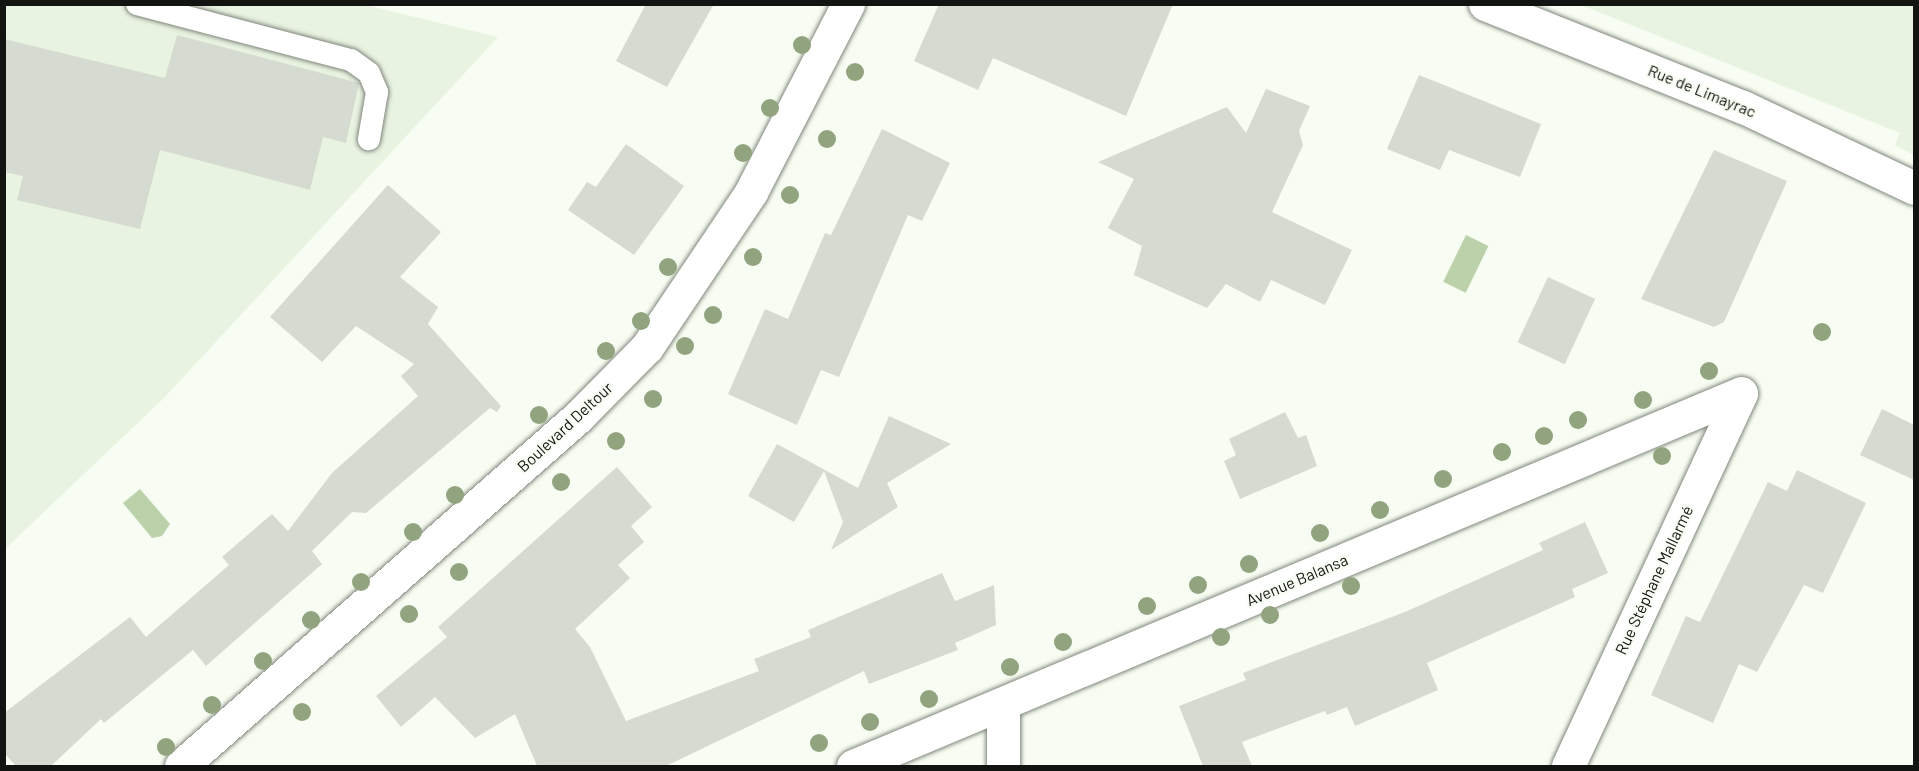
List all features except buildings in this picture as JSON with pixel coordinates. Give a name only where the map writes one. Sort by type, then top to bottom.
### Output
[{"type":"street","name":"Boulevard Deltour","points":[[181,766],[578,417],[647,347],[751,192],[848,4]]},
{"type":"street","name":"Rue de Limayrac","points":[[1485,4],[1743,107],[1914,188]]},
{"type":"street","name":"Avenue Balansa","points":[[853,766],[1740,393]]},
{"type":"street","name":"Rue Stéphane Mallarmé","points":[[1568,766],[1740,393]]},
{"type":"street","points":[[1003,704],[1003,766]]},
{"type":"lane","points":[[137,4],[351,60],[369,73],[377,92],[369,139]]},
{"type":"shaded area","points":[[5,5],[365,5],[498,37],[164,398],[5,549]]},
{"type":"shaded area","points":[[1581,5],[1914,5],[1914,155],[1895,145],[1900,133]]},
{"type":"shaded area","points":[[1466,235],[1488,246],[1466,293],[1443,282]]},
{"type":"shaded area","points":[[140,489],[170,524],[162,536],[152,538],[123,503]]}]
